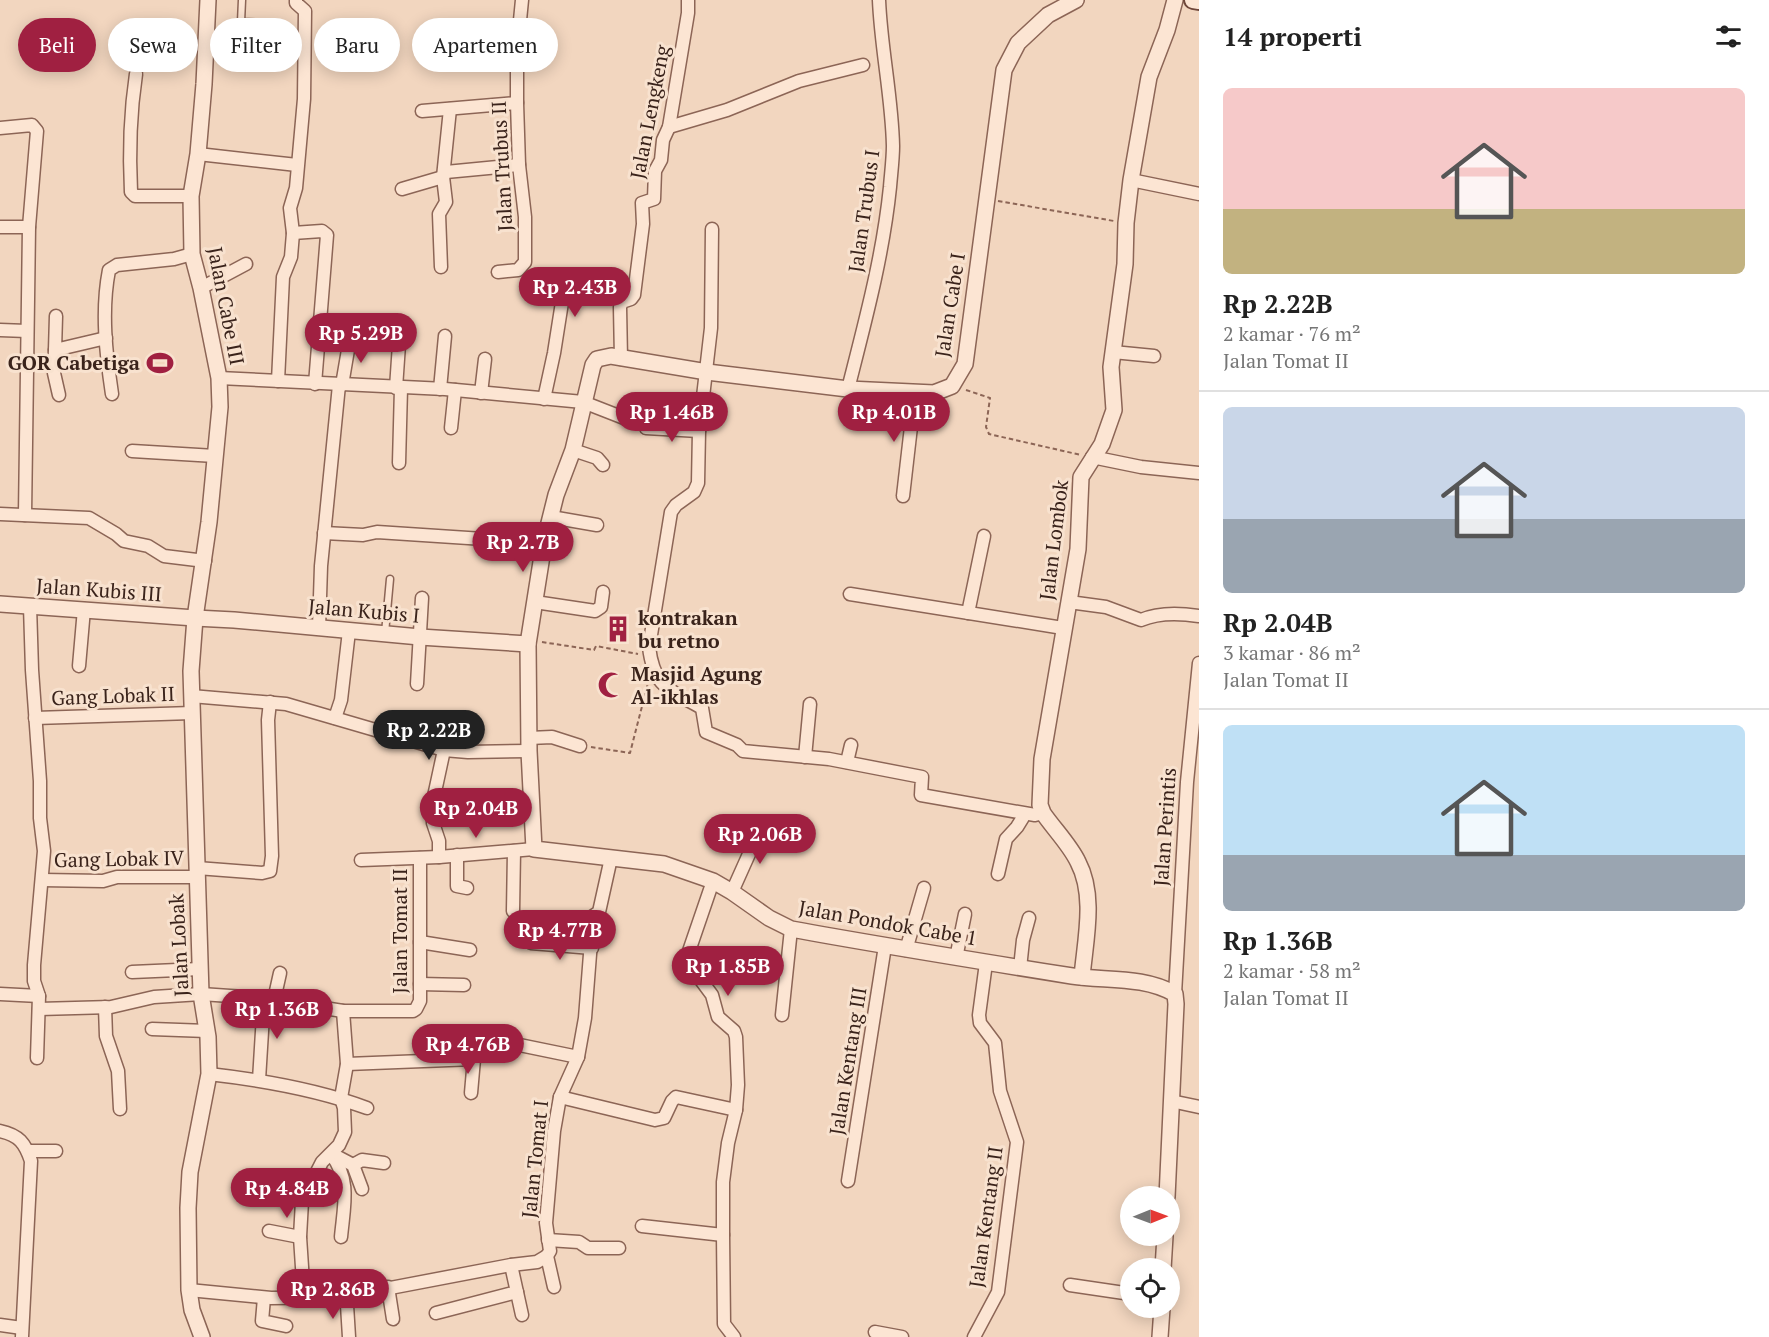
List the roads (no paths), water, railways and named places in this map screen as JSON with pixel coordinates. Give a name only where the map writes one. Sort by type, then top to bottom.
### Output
[{"type":"main road","points":[[1193,0],[1199,1]]},
{"type":"street","name":"Jalan Cabe III","points":[[195,618],[205,561],[220,407],[219,378],[192,254],[191,196],[198,154],[208,0]]},
{"type":"street","points":[[278,381],[283,277],[291,257],[293,233],[290,208],[296,188],[304,99],[305,11],[296,3],[296,0]]},
{"type":"street","name":"Jalan Trubus II","points":[[498,272],[518,270],[525,262],[525,217],[519,165],[517,102],[517,51],[522,0]]},
{"type":"street","name":"Jalan Lengkeng","points":[[621,359],[620,307],[622,302],[631,299],[634,295],[643,224],[642,203],[654,199],[655,171],[661,160],[663,140],[669,127],[688,13],[688,0]]},
{"type":"street","name":"Jalan Trubus I","points":[[848,389],[875,280],[886,221],[893,148],[891,103],[880,32],[879,0]]},
{"type":"street","name":"Jalan Cabe I","points":[[583,402],[593,365],[597,359],[611,356],[707,372],[848,389],[934,393],[952,387],[965,364],[1004,70],[1018,43],[1048,15],[1076,0]]},
{"type":"street","name":"Jalan Lombok","points":[[1043,813],[1040,805],[1042,759],[1078,549],[1081,477],[1102,444],[1114,410],[1111,368],[1125,264],[1126,224],[1131,180],[1149,77],[1167,30],[1175,0]]},
{"type":"street","points":[[669,127],[727,110],[799,81],[862,65]]},
{"type":"street","points":[[136,74],[132,98],[129,151],[131,192],[135,196],[191,196]]},
{"type":"street","points":[[422,111],[517,102]]},
{"type":"street","points":[[441,267],[440,214],[446,202],[442,177],[450,109]]},
{"type":"street","points":[[0,128],[32,125],[37,130],[35,182],[29,227],[25,515]]},
{"type":"street","points":[[198,154],[297,165]]},
{"type":"street","points":[[402,189],[442,177],[447,172],[519,165]]},
{"type":"street","points":[[1131,180],[1199,195]]},
{"type":"street","points":[[0,227],[29,227]]},
{"type":"street","points":[[712,229],[712,307],[707,372],[699,431],[697,488],[671,512],[649,647],[651,663],[670,692],[702,708],[706,732],[737,745],[743,751],[847,762],[922,777],[921,795],[1025,814],[1043,813],[1078,861],[1085,879],[1088,904],[1082,977]]},
{"type":"street","points":[[293,233],[322,231],[327,235],[315,384]]},
{"type":"street","points":[[112,394],[106,338],[109,270],[113,267],[174,259],[192,254]]},
{"type":"street","points":[[201,288],[246,264]]},
{"type":"street","points":[[544,399],[566,278]]},
{"type":"street","points":[[56,316],[54,373],[59,395]]},
{"type":"street","points":[[0,330],[27,331]]},
{"type":"street","points":[[399,463],[400,330]]},
{"type":"street","points":[[440,389],[445,336]]},
{"type":"street","points":[[55,350],[106,338]]},
{"type":"street","points":[[319,628],[324,533],[340,385],[350,338]]},
{"type":"street","points":[[1113,352],[1154,356]]},
{"type":"street","points":[[481,393],[485,358]]},
{"type":"street","points":[[219,378],[440,389],[583,402],[624,418]]},
{"type":"street","points":[[451,428],[454,390]]},
{"type":"street","points":[[903,496],[915,392]]},
{"type":"street","points":[[534,849],[529,744],[531,642],[535,602],[544,543],[573,450],[583,402]]},
{"type":"street","points":[[646,428],[699,431]]},
{"type":"street","points":[[573,450],[597,458],[603,465]]},
{"type":"street","points":[[132,451],[215,456]]},
{"type":"street","points":[[1092,457],[1141,467],[1199,473]]},
{"type":"street","points":[[0,514],[89,518],[116,534],[124,542],[148,546],[164,556],[205,561]]},
{"type":"street","points":[[551,517],[597,525]]},
{"type":"street","points":[[324,533],[363,535],[377,532],[544,543]]},
{"type":"street","points":[[968,614],[984,536]]},
{"type":"street","points":[[535,602],[595,611],[601,607],[603,592]]},
{"type":"street","points":[[850,594],[1063,628]]},
{"type":"street","points":[[417,684],[422,598]]},
{"type":"street","points":[[1069,602],[1106,607],[1141,620],[1150,616],[1180,613],[1199,616]]},
{"type":"street","name":"Jalan Kubis III","points":[[0,604],[195,618]]},
{"type":"street","points":[[30,606],[40,818],[44,851],[34,965],[34,981],[39,996],[37,1058]]},
{"type":"street","points":[[79,666],[84,609]]},
{"type":"street","name":"Jalan Kubis I","points":[[195,618],[420,637],[531,642]]},
{"type":"street","name":"Jalan Lobak","points":[[195,618],[191,696],[201,994],[207,1031],[208,1074],[190,1172],[188,1208],[189,1290],[192,1310],[202,1337]]},
{"type":"street","points":[[335,718],[341,700],[349,631]]},
{"type":"street","name":"Jalan Perintis","points":[[1175,994],[1187,782],[1199,663]]},
{"type":"street","points":[[191,696],[286,704],[444,750],[468,752],[529,744],[552,737],[579,745]]},
{"type":"street","name":"Gang Lobak IV","points":[[42,880],[103,881],[117,877],[197,872],[262,873],[270,871],[272,856],[268,720],[270,702]]},
{"type":"street","points":[[805,757],[810,704]]},
{"type":"street","name":"Gang Lobak II","points":[[35,718],[192,713]]},
{"type":"street","points":[[847,762],[851,745]]},
{"type":"street","points":[[439,857],[439,841],[433,823],[433,801],[444,750]]},
{"type":"street","points":[[998,874],[1006,839],[1025,814]]},
{"type":"street","points":[[732,892],[749,854],[758,826]]},
{"type":"street","name":"Jalan Pondok Cabe 1","points":[[534,849],[664,864],[712,881],[769,918],[791,929],[986,963],[1082,977],[1139,981],[1164,987],[1175,994]]},
{"type":"street","name":"Jalan Tomat II","points":[[39,1009],[105,1007],[154,997],[201,994],[269,999],[343,1011],[413,1011],[420,1001],[420,858],[534,849]]},
{"type":"street","points":[[513,911],[514,851]]},
{"type":"street","points":[[457,855],[457,886],[468,888]]},
{"type":"street","points":[[361,860],[420,858]]},
{"type":"street","name":"Jalan Tomat I","points":[[554,1287],[547,1256],[550,1251],[546,1223],[554,1131],[560,1096],[578,1057],[585,1018],[593,916],[599,912],[611,858]]},
{"type":"street","points":[[712,881],[688,954],[689,964],[712,995],[718,1017],[734,1031],[736,1037],[738,1085],[736,1110],[728,1143],[723,1182],[724,1324],[734,1337]]},
{"type":"street","points":[[906,950],[924,888]]},
{"type":"street","points":[[956,958],[965,914]]},
{"type":"street","points":[[1020,968],[1023,940],[1029,918]]},
{"type":"street","points":[[782,1015],[791,929]]},
{"type":"street","points":[[420,942],[470,950]]},
{"type":"street","points":[[531,943],[592,948]]},
{"type":"street","name":"Jalan Kentang III","points":[[848,1181],[885,946]]},
{"type":"street","name":"Jalan Kentang II","points":[[974,1337],[998,1292],[1017,1142],[1000,1091],[995,1043],[980,1023],[986,963]]},
{"type":"street","points":[[132,972],[200,969]]},
{"type":"street","points":[[259,1080],[269,999],[280,973]]},
{"type":"street","points":[[420,984],[464,985]]},
{"type":"street","points":[[0,994],[39,996]]},
{"type":"street","points":[[1167,1186],[1175,994]]},
{"type":"street","points":[[105,1007],[106,1036],[118,1071],[120,1109]]},
{"type":"street","points":[[304,1297],[300,1237],[302,1201],[322,1162],[339,1145],[345,1132],[344,1108],[341,1098],[346,1064],[343,1011]]},
{"type":"street","points":[[152,1029],[207,1031]]},
{"type":"street","points":[[471,1093],[475,1043],[486,1038],[578,1057]]},
{"type":"street","points":[[346,1064],[474,1059]]},
{"type":"street","points":[[208,1074],[259,1080],[341,1098],[367,1108]]},
{"type":"street","points":[[560,1096],[655,1120],[663,1118],[676,1097],[736,1110]]},
{"type":"street","points":[[1171,1101],[1199,1107]]},
{"type":"street","points":[[0,1131],[11,1133],[21,1139],[28,1150],[31,1161],[22,1333],[0,1325]]},
{"type":"street","points":[[28,1150],[56,1151]]},
{"type":"street","points":[[331,1154],[353,1165],[362,1189]]},
{"type":"street","points":[[331,1154],[341,1166],[345,1188],[341,1237]]},
{"type":"street","points":[[353,1165],[362,1160],[384,1163]]},
{"type":"street","points":[[642,1227],[723,1235]]},
{"type":"street","points":[[269,1231],[300,1237]]},
{"type":"street","points":[[548,1240],[579,1242],[588,1248],[619,1248]]},
{"type":"street","points":[[189,1290],[264,1298],[343,1297],[511,1264],[537,1262],[547,1256]]},
{"type":"street","points":[[511,1264],[522,1315]]},
{"type":"street","points":[[1070,1285],[1120,1292]]},
{"type":"street","points":[[388,1287],[393,1319]]},
{"type":"street","points":[[436,1313],[517,1292]]},
{"type":"street","points":[[342,1337],[343,1297]]},
{"type":"street","points":[[343,1297],[349,1337]]},
{"type":"street","points":[[264,1298],[262,1322],[286,1326]]},
{"type":"street","points":[[1160,1337],[1161,1318]]},
{"type":"street","points":[[875,1332],[902,1337]]},
{"type":"lane","points":[[241,18],[242,0]]},
{"type":"lane","points":[[384,633],[390,579]]},
{"type":"place","name":"GOR Cabetiga","points":[[160,363]]},
{"type":"place","name":"kontrakan bu retno","points":[[618,629]]},
{"type":"place","name":"Masjid Agung Al-ikhlas","points":[[611,685]]}]
